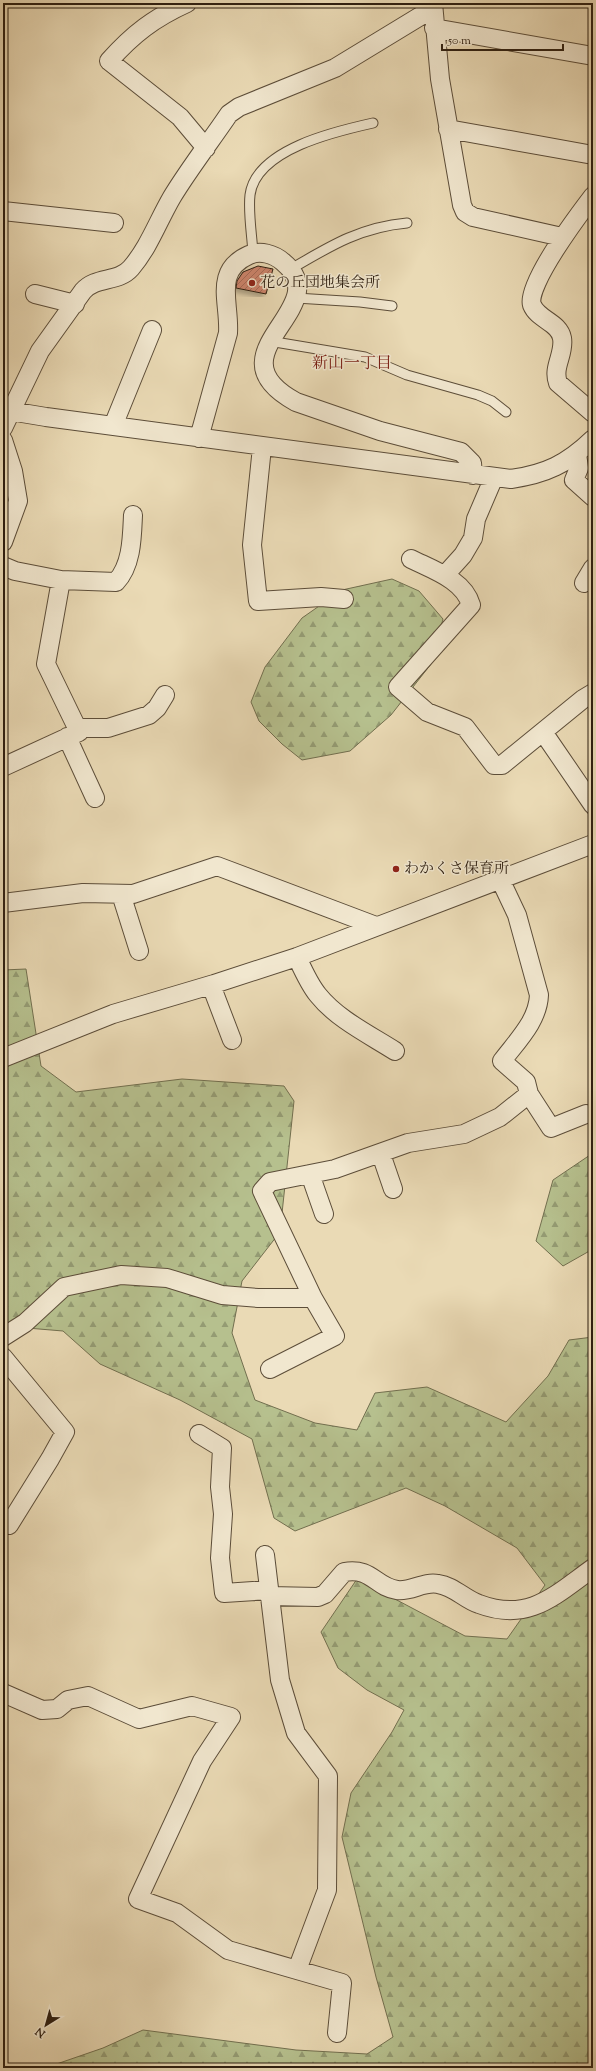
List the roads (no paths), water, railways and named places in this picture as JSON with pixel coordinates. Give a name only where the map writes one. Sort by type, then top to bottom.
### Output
[{"type":"street","points":[[187,3],[166,13],[128,40],[110,61],[180,117],[206,148]]},
{"type":"street","points":[[3,428],[6,409],[40,351],[88,285],[95,281],[117,277],[130,269],[156,230],[172,197],[229,114],[239,107],[335,68],[433,6],[434,28],[448,129],[462,205],[465,212],[473,217],[562,237]]},
{"type":"street","points":[[434,28],[593,56]]},
{"type":"street","points":[[448,129],[593,155]]},
{"type":"street","points":[[593,196],[562,237],[534,288],[531,298],[532,306],[554,326],[562,336],[563,344],[556,371],[558,383],[593,413]]},
{"type":"street","points":[[3,211],[114,223]]},
{"type":"street","points":[[199,438],[228,333],[229,317],[225,287],[226,278],[236,262],[253,253],[274,256],[290,269],[296,278],[298,289],[296,298],[288,315],[269,341],[264,356],[266,372],[276,388],[284,396],[296,402],[380,431],[461,452],[472,463],[473,475]]},
{"type":"street","points":[[35,294],[75,304]]},
{"type":"street","points":[[113,426],[152,330]]},
{"type":"street","points":[[6,409],[262,447],[511,479],[535,475],[557,467],[577,454],[593,439]]},
{"type":"street","points":[[3,440],[13,471],[18,501],[3,542]]},
{"type":"street","points":[[262,447],[252,545],[258,601],[321,597],[344,599]]},
{"type":"street","points":[[577,454],[579,468],[574,480],[593,497]]},
{"type":"street","points":[[445,575],[463,555],[473,538],[476,519],[494,477]]},
{"type":"street","points":[[3,566],[15,571],[61,580],[116,582],[122,576],[132,544],[133,515]]},
{"type":"street","points":[[411,559],[445,575],[468,595],[471,605],[398,687],[428,712],[465,727],[494,765],[502,765],[583,699],[593,693]]},
{"type":"street","points":[[61,580],[46,664],[95,798]]},
{"type":"street","points":[[3,767],[72,732],[108,728],[149,715],[157,708],[165,695]]},
{"type":"street","points":[[543,732],[593,805]]},
{"type":"street","points":[[3,1058],[114,1014],[297,957],[593,844]]},
{"type":"street","points":[[3,903],[83,893],[133,894],[217,866],[376,926]]},
{"type":"street","points":[[500,879],[517,915],[539,995],[539,1007],[534,1017],[502,1061],[526,1082],[529,1094],[551,1128],[586,1114]]},
{"type":"street","points":[[120,894],[139,951]]},
{"type":"street","points":[[297,957],[308,980],[318,996],[347,1020],[395,1051]]},
{"type":"street","points":[[211,985],[232,1040]]},
{"type":"street","points":[[270,1369],[335,1336],[313,1298],[262,1191],[270,1182],[335,1169],[381,1154],[408,1143],[464,1134],[500,1117],[529,1094]]},
{"type":"street","points":[[381,1154],[393,1189]]},
{"type":"street","points":[[310,1174],[324,1214]]},
{"type":"street","points":[[3,1337],[25,1324],[64,1287],[121,1275],[167,1278],[222,1294],[258,1298],[313,1298]]},
{"type":"street","points":[[3,1357],[65,1432],[50,1459],[9,1524],[3,1523]]},
{"type":"street","points":[[199,1434],[222,1448],[220,1486],[223,1514],[220,1558],[224,1593],[269,1593],[318,1597],[325,1594],[344,1572],[359,1571],[389,1588],[397,1590],[407,1590],[430,1583],[439,1584],[451,1588],[476,1603],[491,1608],[522,1610],[534,1608],[546,1601],[593,1568]]},
{"type":"street","points":[[264,1555],[280,1680],[296,1733],[328,1776],[327,1890],[297,1970]]},
{"type":"street","points":[[3,1693],[42,1710],[57,1709],[68,1700],[88,1696],[139,1719],[192,1706],[231,1717],[202,1762],[138,1900],[177,1913],[228,1950],[342,1983],[337,2033]]},
{"type":"lane","points":[[253,253],[250,195],[255,179],[266,165],[302,143],[334,131],[373,123]]},
{"type":"lane","points":[[290,269],[332,244],[358,233],[385,225],[407,223]]},
{"type":"lane","points":[[296,298],[360,302],[392,306]]},
{"type":"lane","points":[[269,341],[365,357],[407,374],[478,394],[492,401],[506,412]]},
{"type":"place","name":"花の丘団地集会所","points":[[252,283]]},
{"type":"place","name":"わかくさ保育所","points":[[396,869]]},
{"type":"district","name":"新山一丁目","points":[[352,364]]}]
